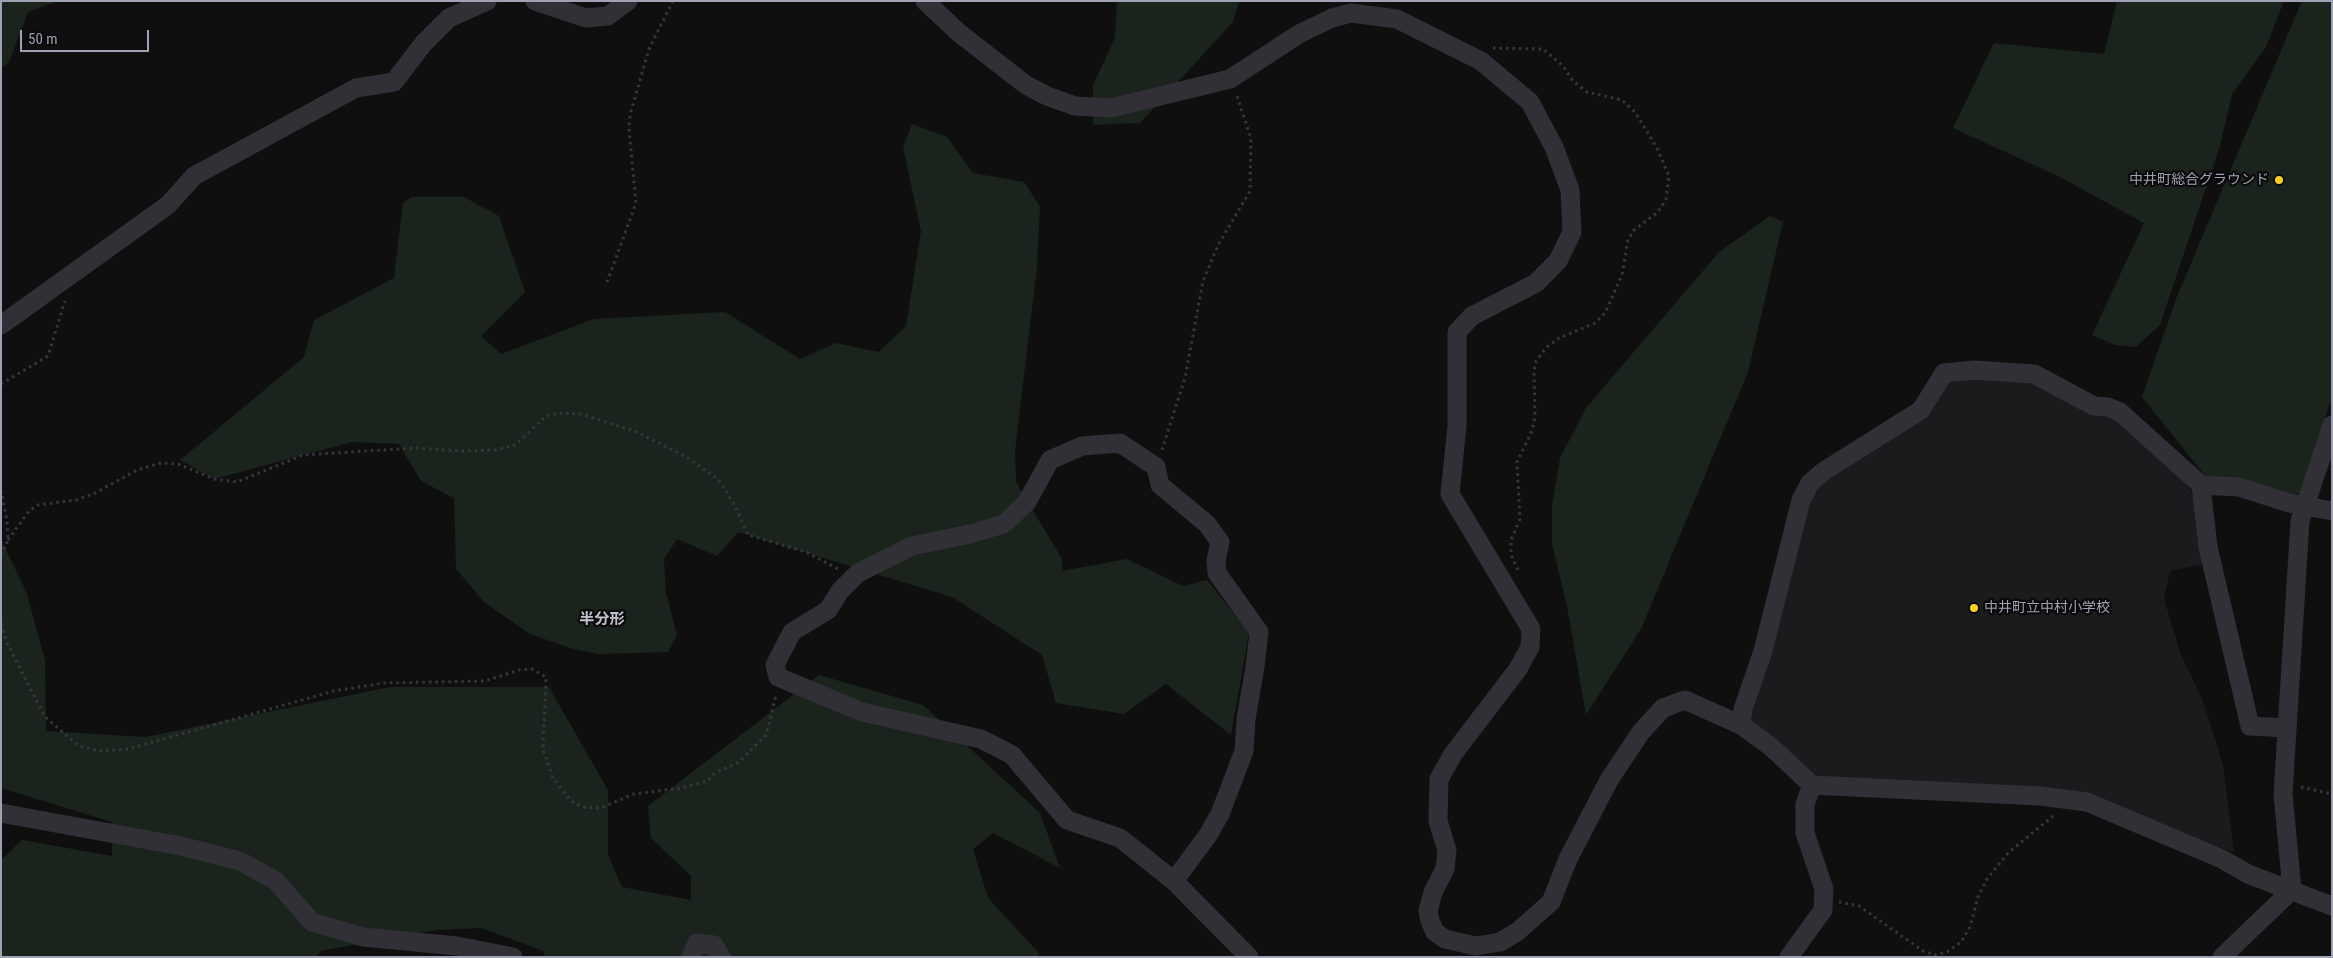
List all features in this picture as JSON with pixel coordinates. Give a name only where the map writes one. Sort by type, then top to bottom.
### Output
[{"type":"street","points":[[1,325],[70,278],[168,205],[194,176],[356,88],[394,82],[423,44],[449,18],[487,1]]},
{"type":"street","points":[[535,1],[586,18],[608,16],[628,1]]},
{"type":"street","points":[[926,1],[958,32],[1026,85],[1046,96],[1075,106],[1111,108],[1230,79],[1299,34],[1332,18],[1351,13],[1397,19],[1481,61],[1530,102],[1554,147],[1570,190],[1572,232],[1558,261],[1536,283],[1472,316],[1457,332],[1457,426],[1450,494],[1531,629],[1530,647],[1518,669],[1453,754],[1439,779],[1438,821],[1447,850],[1445,869],[1433,892],[1428,911],[1435,932],[1445,939],[1476,946],[1500,942],[1517,932],[1551,902],[1568,859],[1610,780],[1641,732],[1663,708],[1685,700],[1741,725],[1770,746],[1812,785],[2040,796],[2087,802],[2132,819],[2222,859],[2248,874],[2331,904]]},
{"type":"street","points":[[1741,725],[1743,709],[1763,651],[1801,500],[1810,483],[1824,471],[1921,410],[1944,373],[1974,370],[2034,374],[2094,406],[2108,407],[2120,412],[2201,485],[2239,487],[2288,503],[2332,510]]},
{"type":"street","points":[[2292,890],[2283,783],[2300,521],[2332,425]]},
{"type":"street","points":[[1174,881],[1208,835],[1220,814],[1244,751],[1246,719],[1256,667],[1259,632],[1217,573],[1216,561],[1220,542],[1207,524],[1160,485],[1156,467],[1120,443],[1082,446],[1050,460],[1027,502],[1004,524],[970,534],[912,546],[858,573],[840,592],[828,610],[792,632],[775,665],[778,677],[862,712],[981,738],[1012,755],[1067,820],[1120,838],[1174,881],[1249,957]]},
{"type":"street","points":[[2201,485],[2208,547],[2250,726],[2286,728]]},
{"type":"street","points":[[1788,957],[1823,910],[1824,889],[1805,833],[1805,804],[1812,785]]},
{"type":"street","points":[[1,813],[181,846],[240,861],[276,881],[312,922],[364,937],[457,946],[513,957]]},
{"type":"street","points":[[2222,957],[2292,890]]},
{"type":"street","points":[[691,957],[697,943],[714,945],[721,957]]},
{"type":"path","points":[[607,282],[636,204],[629,129],[630,115],[649,49],[673,1]]},
{"type":"path","points":[[1470,56],[1493,48],[1543,49],[1563,66],[1573,81],[1587,92],[1622,100],[1636,112],[1657,148],[1669,176],[1666,200],[1658,214],[1634,230],[1628,240],[1622,275],[1605,313],[1594,323],[1559,338],[1547,347],[1536,361],[1534,371],[1535,417],[1532,431],[1517,462],[1520,519],[1511,540],[1511,555],[1522,578]]},
{"type":"path","points":[[1156,467],[1185,378],[1203,281],[1218,245],[1250,192],[1251,138],[1230,79]]},
{"type":"path","points":[[1,384],[48,356],[62,317],[70,278]]},
{"type":"path","points":[[1,555],[8,540],[29,511],[38,505],[76,500],[95,493],[137,470],[161,463],[178,464],[214,479],[237,482],[303,455],[415,448],[460,451],[496,450],[515,445],[546,416],[560,413],[581,414],[637,432],[688,458],[718,479],[734,504],[748,535],[806,552],[854,578]]},
{"type":"path","points":[[1,490],[7,521],[8,540]]},
{"type":"path","points":[[1,624],[7,643],[45,717],[79,746],[99,751],[128,749],[334,691],[384,683],[485,681],[519,670],[532,669],[546,677],[543,749],[553,778],[571,801],[583,807],[600,808],[634,794],[681,788],[707,781],[715,773],[739,762],[766,735],[775,706],[778,677]]},
{"type":"path","points":[[2283,783],[2332,794]]},
{"type":"path","points":[[1824,902],[1846,901],[1859,906],[1923,951],[1936,955],[1947,952],[1961,942],[1970,927],[1978,897],[1987,879],[2008,853],[2073,800]]},
{"type":"shaded area","points":[[1,1],[58,1],[28,12],[9,62],[1,69]]},
{"type":"shaded area","points":[[1117,1],[1239,1],[1233,22],[1140,123],[1093,125],[1093,85],[1115,38]]},
{"type":"shaded area","points":[[2117,1],[2284,1],[2266,47],[2232,94],[2220,146],[2160,325],[2136,347],[2115,345],[2092,335],[2144,223],[2058,176],[1953,128],[1994,43],[2104,54]]},
{"type":"shaded area","name":"中井町総合グラウンド","points":[[2302,1],[2332,1],[2332,397],[2300,493],[2292,497],[2207,478],[2142,397],[2176,299]]},
{"type":"shaded area","points":[[912,124],[947,137],[973,173],[1024,182],[1040,207],[1037,266],[1015,451],[1016,482],[1062,559],[1062,571],[1127,559],[1183,586],[1207,580],[1249,633],[1231,735],[1166,684],[1124,714],[1056,703],[1042,655],[952,597],[738,532],[717,556],[677,539],[664,559],[666,593],[677,635],[668,652],[599,654],[573,649],[530,634],[484,602],[456,569],[454,498],[421,481],[399,444],[352,442],[214,479],[180,460],[304,357],[314,320],[394,278],[403,203],[412,197],[464,197],[499,216],[525,292],[481,336],[501,354],[594,319],[725,312],[800,359],[836,343],[879,352],[906,326],[921,231],[903,147]]},
{"type":"shaded area","points":[[1770,216],[1783,222],[1748,372],[1641,629],[1586,715],[1567,606],[1552,544],[1552,506],[1560,458],[1586,408],[1719,252]]},
{"type":"shaded area","name":"中井町立中村小学校","points":[[1953,377],[2033,379],[2118,417],[2187,485],[2198,503],[2205,564],[2170,571],[2164,599],[2181,655],[2203,701],[2223,765],[2234,852],[2189,837],[2087,797],[1819,777],[1751,725],[1751,712],[1813,491]]},
{"type":"shaded area","points":[[1,540],[26,591],[45,660],[46,731],[145,737],[390,687],[549,687],[608,790],[608,855],[622,887],[691,900],[691,876],[651,838],[648,806],[819,675],[923,705],[1040,813],[1060,868],[993,833],[973,849],[988,898],[1038,952],[1039,957],[544,957],[543,951],[482,928],[437,930],[320,951],[317,957],[1,957],[1,860],[22,840],[112,856],[112,822],[1,788]]},
{"type":"place","name":"中井町総合グラウンド","points":[[2279,180]]},
{"type":"place","name":"中井町立中村小学校","points":[[1974,608]]},
{"type":"district","name":"半分形","points":[[602,620]]}]
